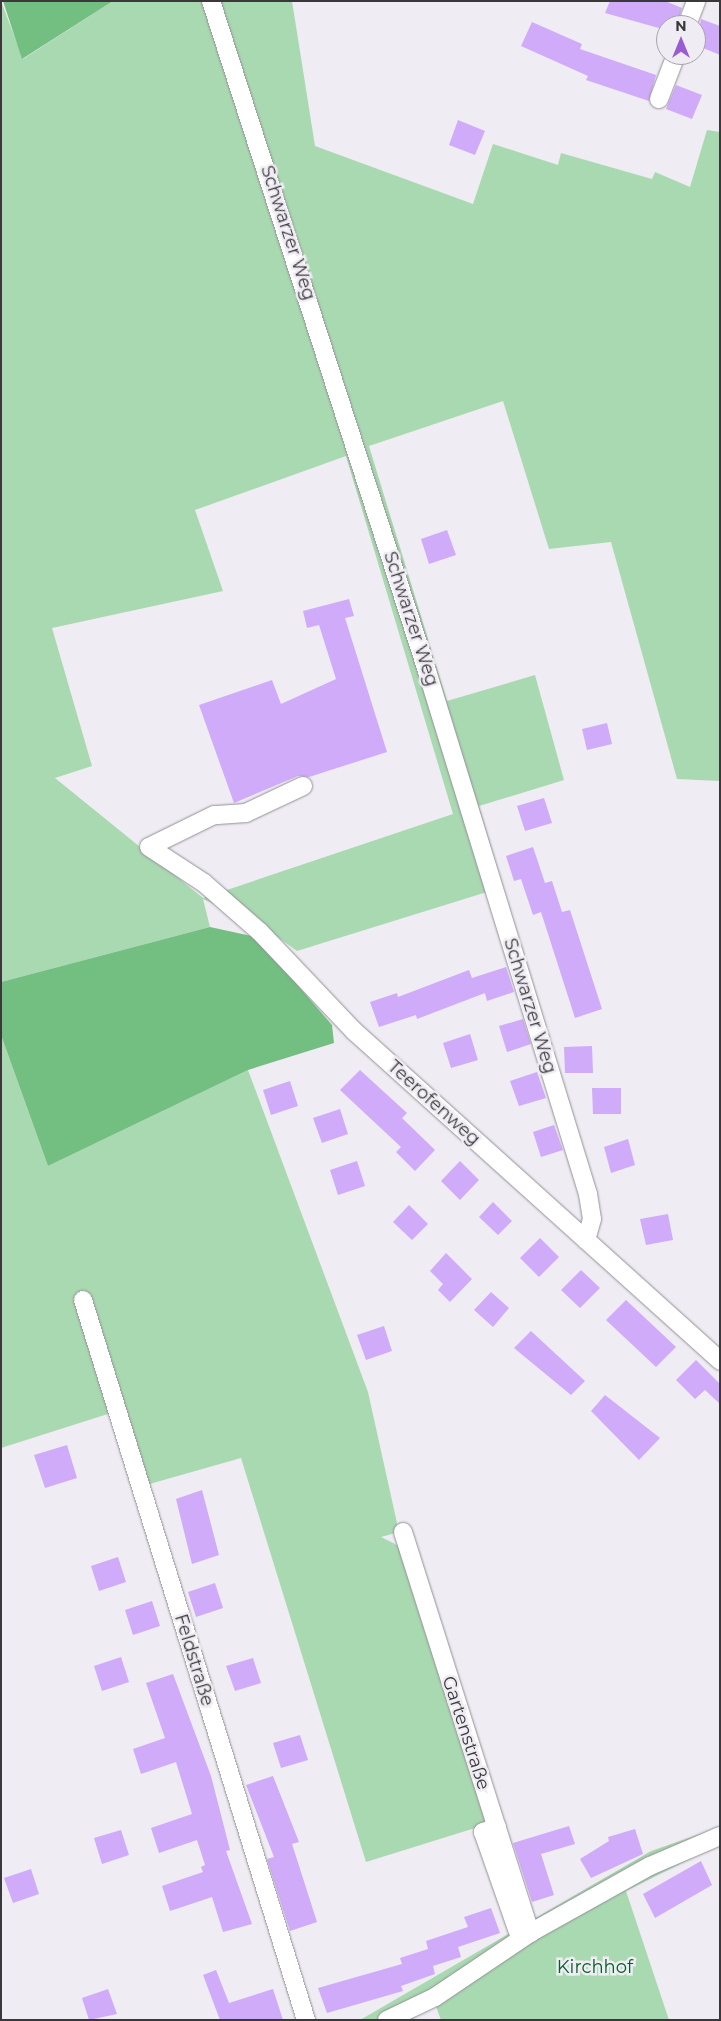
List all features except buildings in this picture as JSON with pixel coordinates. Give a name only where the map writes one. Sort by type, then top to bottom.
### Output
[{"type":"street","name":"Schwarzer Weg","points":[[212,1],[427,671],[588,1194],[592,1219],[586,1240]]},
{"type":"street","points":[[691,15],[696,1]]},
{"type":"street","points":[[660,99],[672,65]]},
{"type":"street","name":"Teerofenweg","points":[[303,786],[246,813],[214,815],[149,847],[204,883],[260,932],[354,1031],[720,1361]]},
{"type":"street","name":"Feldstraße","points":[[82,1300],[306,2020]]},
{"type":"street","name":"Gartenstraße","points":[[403,1532],[497,1827],[525,1937]]},
{"type":"street","points":[[387,2020],[434,1997],[525,1937],[650,1866],[720,1836]]},
{"type":"green space","points":[[1,1],[23,59],[113,1],[292,1],[315,146],[473,204],[493,144],[558,165],[561,153],[652,179],[655,172],[690,187],[707,130],[720,132],[720,781],[677,779],[611,542],[549,549],[503,401],[369,446],[447,701],[535,675],[564,780],[479,806],[503,887],[297,951],[264,927],[203,899],[210,927],[1,982]],"holes":[[[346,456],[453,814],[203,898],[55,778],[92,766],[52,628],[223,591],[195,510]]]},
{"type":"green space","points":[[3,1],[113,1],[22,59]]},
{"type":"green space","points":[[210,927],[256,937],[332,1025],[334,1043],[248,1070],[48,1166],[1,1035],[1,982]]},
{"type":"green space","points":[[1,1035],[48,1166],[248,1070],[368,1392],[399,1532],[381,1537],[401,1547],[488,1824],[366,1862],[241,1458],[139,1487],[114,1412],[1,1448]]},
{"type":"green space","name":"Kirchhof","points":[[720,1827],[720,1844],[626,1891],[669,2020],[441,2020],[435,2004],[411,2020],[360,2020],[651,1851]]}]
